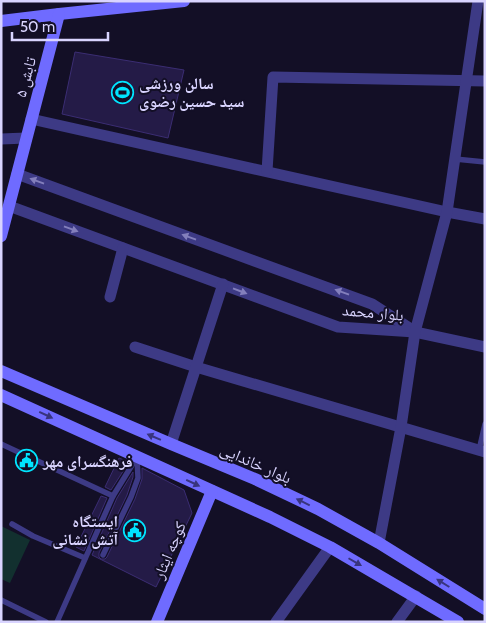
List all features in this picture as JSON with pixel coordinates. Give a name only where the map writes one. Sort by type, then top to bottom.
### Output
[{"type":"main road","points":[[1,21],[184,1]]},
{"type":"main road","name":"تابش ۵","points":[[1,236],[59,14]]},
{"type":"main road","name":"بلوار خاندایی","points":[[1,371],[255,479],[318,509],[380,543],[485,609]]},
{"type":"main road","points":[[1,395],[330,547],[458,622]]},
{"type":"main road","name":"کوچه ایثار","points":[[157,622],[212,491]]},
{"type":"street","points":[[380,543],[401,427],[415,332],[447,212],[478,1]]},
{"type":"street","points":[[267,171],[273,77],[485,81]]},
{"type":"street","points":[[31,119],[485,219]]},
{"type":"street","points":[[1,139],[26,138]]},
{"type":"street","name":"بلوار محمد","points":[[17,174],[372,304],[415,332]]},
{"type":"street","name":"بلوار محمد","points":[[9,206],[338,327],[415,332]]},
{"type":"street","points":[[110,297],[123,248]]},
{"type":"street","points":[[171,444],[223,284]]},
{"type":"street","points":[[415,332],[485,347]]},
{"type":"street","points":[[135,347],[196,367],[482,451]]},
{"type":"street","points":[[276,622],[330,547]]},
{"type":"street","points":[[397,622],[416,596]]},
{"type":"lane","points":[[455,159],[485,162]]},
{"type":"lane","points":[[482,451],[485,424]]},
{"type":"lane","points":[[1,444],[113,496]]},
{"type":"lane","points":[[57,622],[113,496],[137,457]]},
{"type":"lane","points":[[103,556],[138,478],[137,457]]},
{"type":"lane","points":[[12,524],[33,536],[85,558]]},
{"type":"lane","points":[[1,600],[46,622]]},
{"type":"green space","points":[[1,526],[30,540],[10,583],[1,579]]},
{"type":"building","name":"سالن ورزشی سید حسین رضوی","points":[[75,52],[184,70],[168,138],[62,114]]},
{"type":"building","points":[[119,458],[129,462],[111,490],[105,487]]},
{"type":"building","name":"ایستگاه آتش نشانی","points":[[142,468],[184,490],[192,513],[156,587],[92,555],[117,498],[133,472],[127,495],[99,553],[101,559],[107,557],[135,499],[142,479]]},
{"type":"building","points":[[101,496],[107,498],[84,551],[76,547]]},
{"type":"place","name":"سالن ورزشی سید حسین رضوی","points":[[123,92]]},
{"type":"place","name":"فرهنگسرای مهر","points":[[27,461]]},
{"type":"place","name":"ایستگاه آتش نشانی","points":[[134,530]]}]
